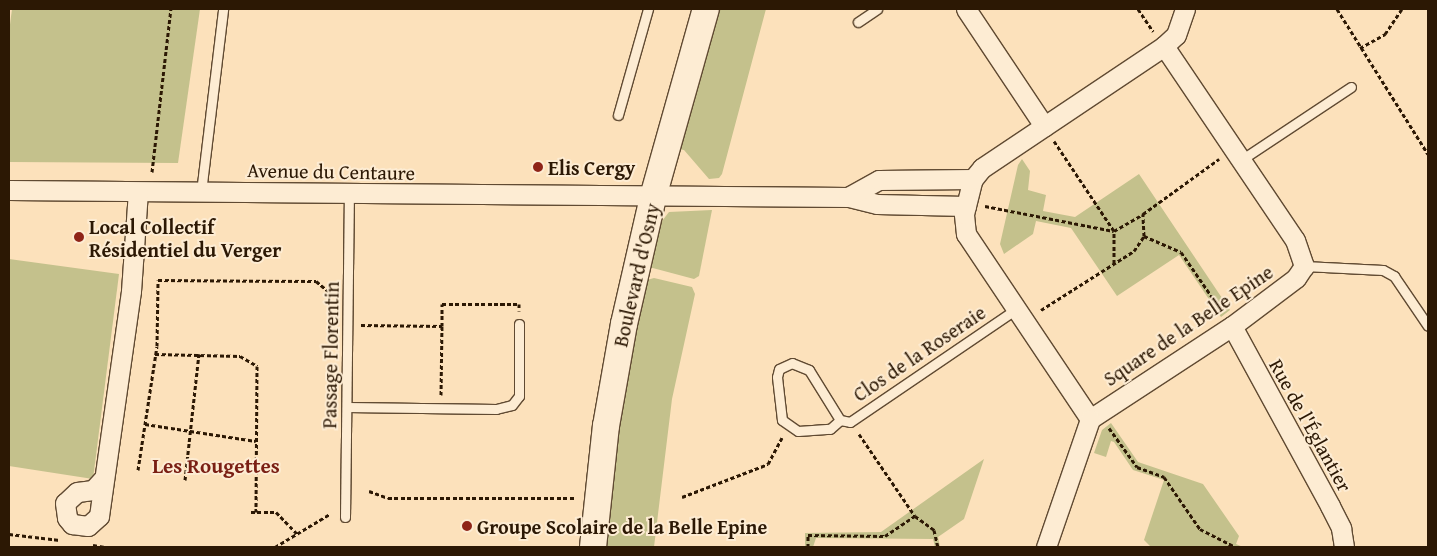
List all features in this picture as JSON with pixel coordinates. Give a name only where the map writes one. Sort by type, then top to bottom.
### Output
[{"type":"main road","name":"Boulevard d'Osny","points":[[593,547],[611,392],[653,197],[706,9]]},
{"type":"street","points":[[966,9],[1044,126]]},
{"type":"street","points":[[1046,547],[1094,416],[1020,315],[965,231],[967,204],[974,179],[982,168],[1164,46],[1176,35],[1185,9]]},
{"type":"street","name":"Square de la Belle Epine","points":[[1094,416],[1232,326],[1296,278],[1304,266],[1296,240],[1164,46]]},
{"type":"street","points":[[848,197],[879,180],[974,179]]},
{"type":"street","name":"Avenue du Centaure","points":[[9,190],[653,197]]},
{"type":"street","points":[[103,479],[144,192]]},
{"type":"street","points":[[653,197],[848,197],[877,204],[967,204]]},
{"type":"street","name":"Rue de l'Églantier","points":[[1232,326],[1330,506],[1341,528],[1344,547]]},
{"type":"lane","points":[[200,193],[223,9]]},
{"type":"lane","points":[[618,115],[648,9]]},
{"type":"lane","points":[[858,22],[877,9]]},
{"type":"lane","points":[[1237,154],[1351,87]]},
{"type":"lane","name":"Passage Florentin","points":[[345,514],[349,194]]},
{"type":"lane","points":[[1304,266],[1383,270],[1394,276],[1428,326]]},
{"type":"lane","name":"Clos de la Roseraie","points":[[845,421],[809,370],[792,363],[779,369],[777,377],[781,415],[788,426],[798,431],[830,429],[845,421],[1020,315]]},
{"type":"lane","points":[[347,407],[496,409],[516,402],[519,324]]},
{"type":"path","points":[[144,192],[171,9]]},
{"type":"path","points":[[1138,9],[1164,46]]},
{"type":"path","points":[[1337,9],[1428,154]]},
{"type":"path","points":[[1360,48],[1385,34],[1402,9]]},
{"type":"path","points":[[1044,126],[1114,231],[1114,263]]},
{"type":"path","points":[[967,204],[1114,231],[1237,154]]},
{"type":"path","points":[[1020,315],[1134,251],[1144,236],[1143,214]]},
{"type":"path","points":[[1144,236],[1181,252],[1232,326]]},
{"type":"path","points":[[138,470],[155,354],[158,280],[316,281],[329,292],[348,293]]},
{"type":"path","points":[[441,408],[442,304],[519,304],[519,324]]},
{"type":"path","points":[[348,325],[442,326]]},
{"type":"path","points":[[155,354],[240,356],[258,366],[256,512]]},
{"type":"path","points":[[185,480],[199,354]]},
{"type":"path","points":[[1094,416],[1137,467],[1164,477],[1200,529],[1235,547]]},
{"type":"path","points":[[845,421],[915,516],[934,530],[938,547]]},
{"type":"path","points":[[144,424],[256,441]]},
{"type":"path","points":[[682,497],[768,464],[788,426]]},
{"type":"path","points":[[369,491],[388,498],[577,498]]},
{"type":"path","points":[[251,512],[276,512],[297,534]]},
{"type":"path","points":[[275,547],[324,517],[345,514]]},
{"type":"path","points":[[808,547],[808,535],[885,536],[915,516]]},
{"type":"path","points":[[9,534],[65,541]]},
{"type":"path","points":[[89,545],[105,547]]},
{"type":"shaded area","points":[[12,9],[200,9],[178,163],[9,162],[9,32]]},
{"type":"shaded area","points":[[718,9],[766,9],[722,174],[719,178],[709,179],[684,150],[678,149]]},
{"type":"shaded area","points":[[1022,159],[1030,171],[1028,190],[1046,195],[1043,211],[1075,217],[1139,174],[1230,310],[1221,317],[1179,255],[1117,296],[1071,228],[1036,221],[1033,234],[1004,254],[1000,244],[1018,165]]},
{"type":"shaded area","points":[[712,210],[699,276],[694,279],[649,267],[659,225],[669,212]]},
{"type":"shaded area","points":[[9,259],[119,274],[93,479],[9,466]]},
{"type":"shaded area","points":[[654,278],[692,287],[695,294],[672,399],[654,547],[604,547],[608,493],[635,329],[647,280]]},
{"type":"shaded area","points":[[1111,423],[1138,462],[1203,484],[1239,536],[1236,544],[1243,547],[1151,547],[1144,540],[1164,480],[1133,470],[1114,442],[1111,441],[1106,457],[1094,453],[1102,430]]},
{"type":"shaded area","points":[[984,459],[964,519],[938,537],[940,547],[935,547],[933,539],[816,538],[813,547],[805,547],[805,533],[881,532]]},
{"type":"place","name":"Elis Cergy","points":[[538,167]]},
{"type":"place","name":"Local Collectif Résidentiel du Verger","points":[[79,237]]},
{"type":"place","name":"Groupe Scolaire de la Belle Epine","points":[[467,526]]},
{"type":"district","name":"Les Rougettes","points":[[216,466]]}]
